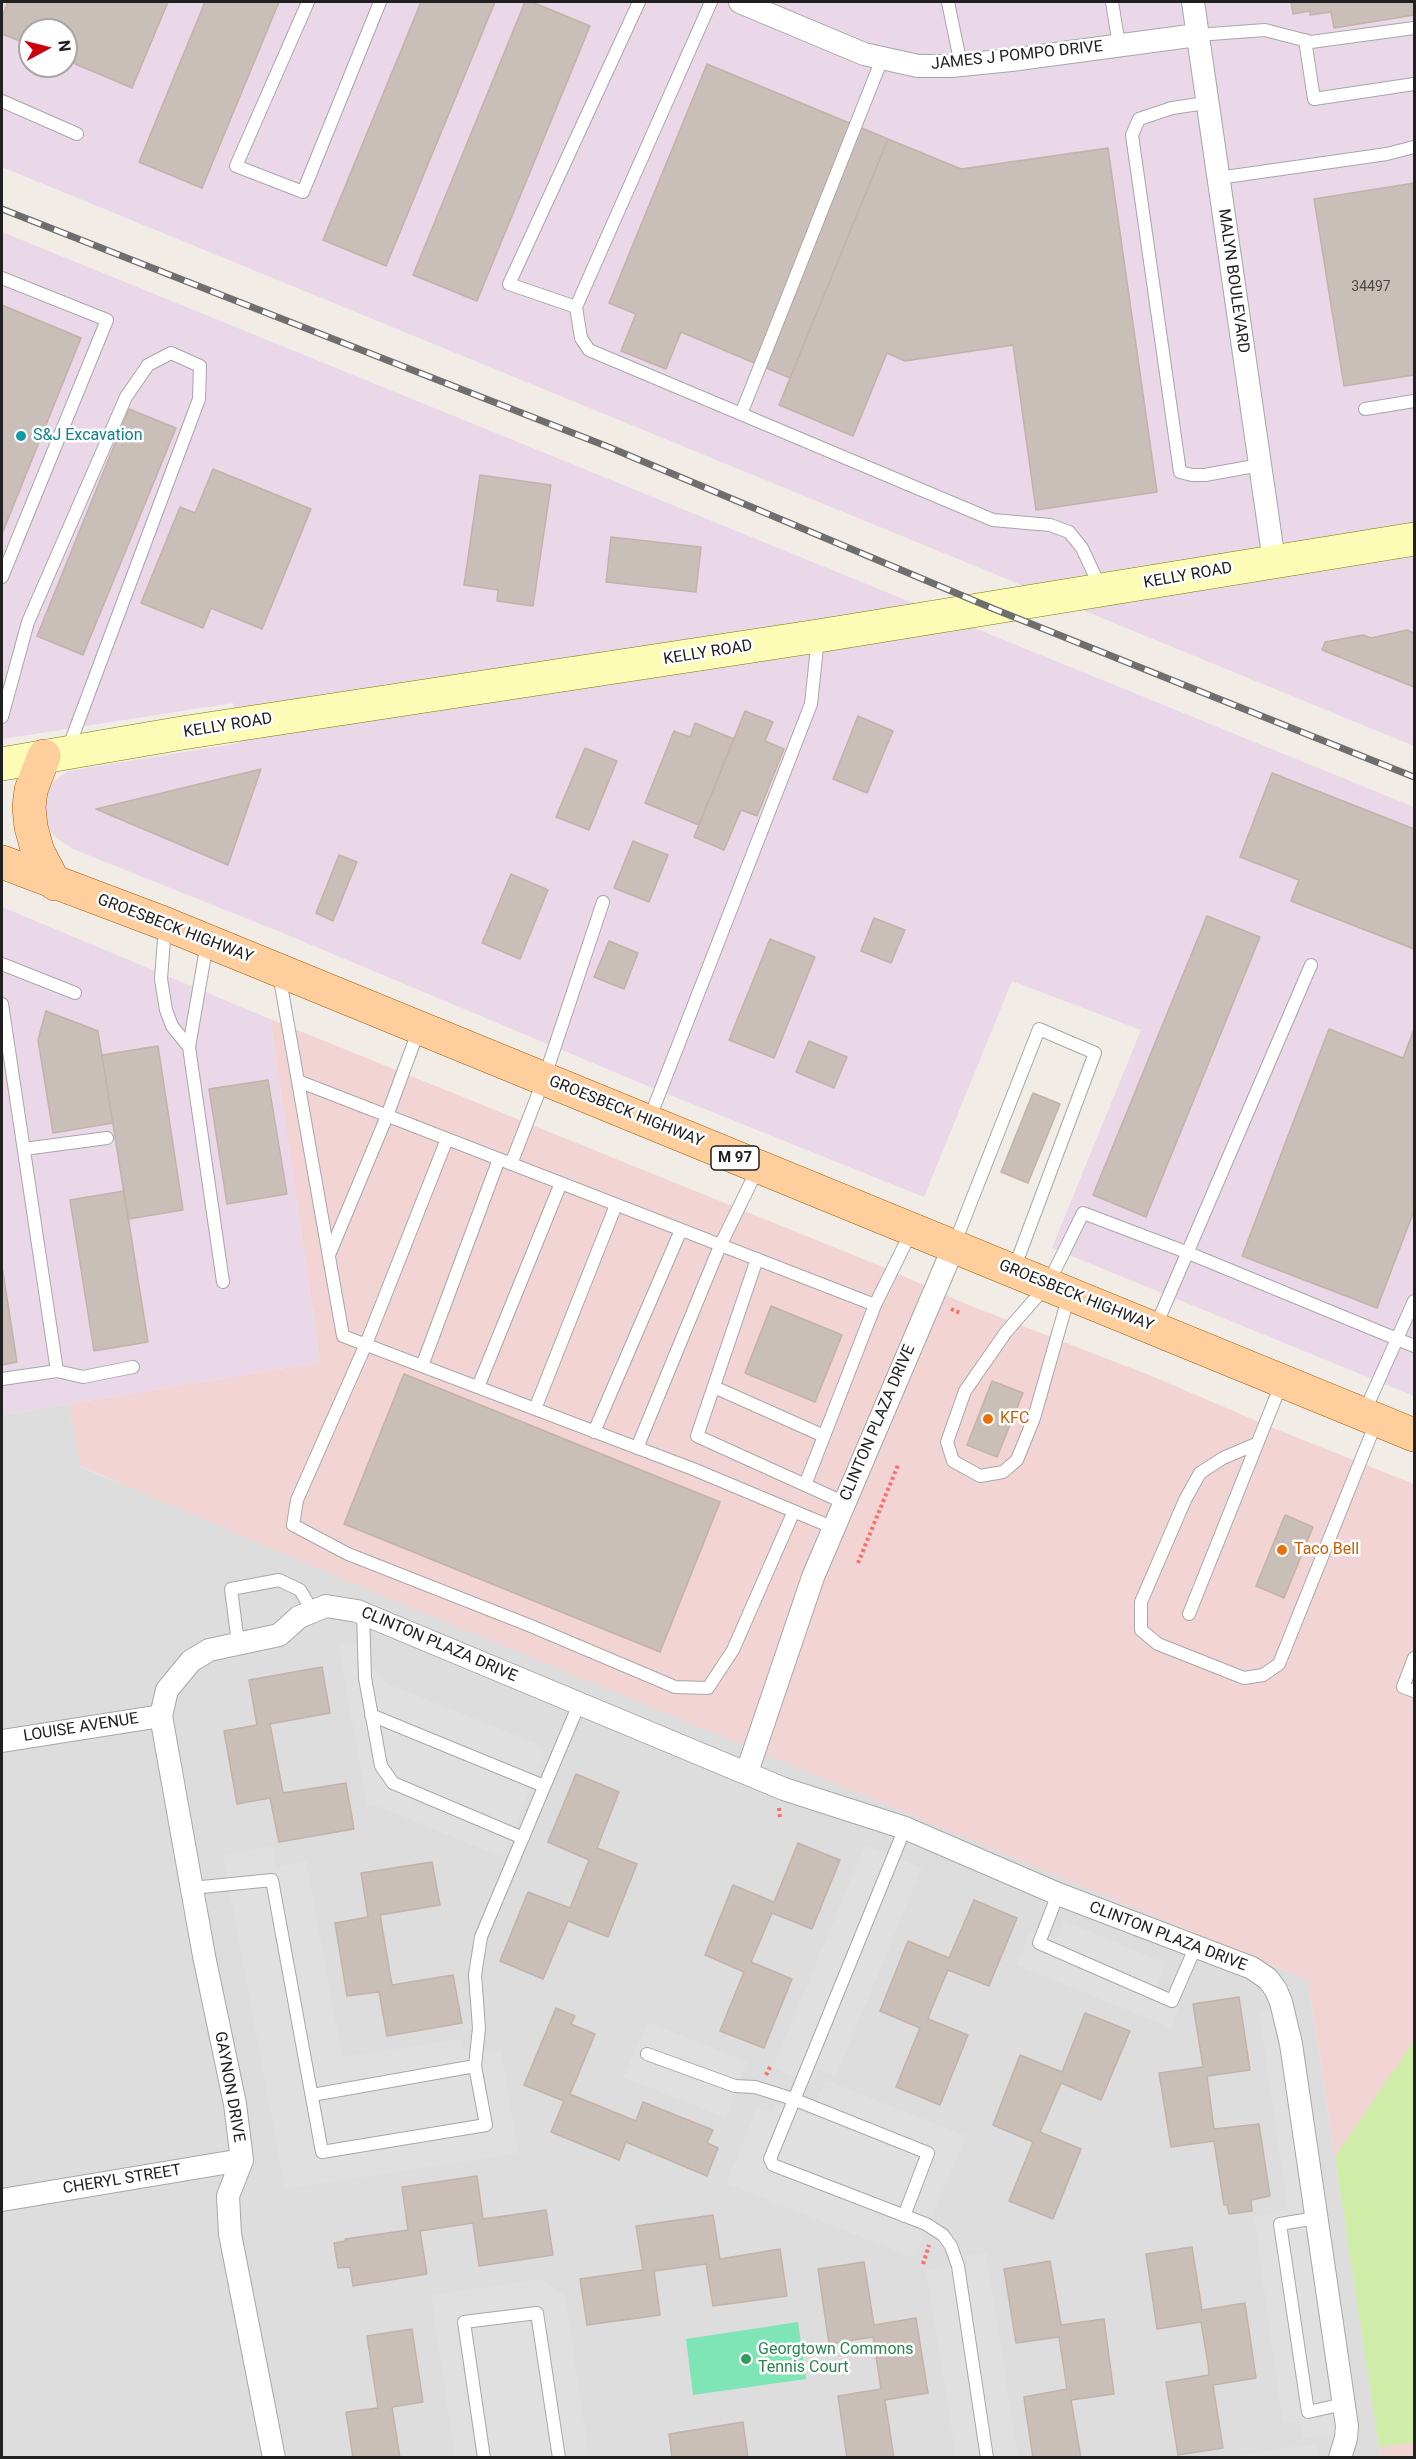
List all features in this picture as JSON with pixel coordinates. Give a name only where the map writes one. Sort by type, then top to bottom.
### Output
[{"type":"main road","points":[[55,754],[31,790],[29,807],[31,827],[38,852],[55,884]]},
{"type":"main road","name":"GROESBECK HIGHWAY","points":[[2,862],[208,941],[1414,1435]]},
{"type":"street","name":"JAMES J POMPO DRIVE","points":[[740,2],[864,54],[918,66],[961,65],[1197,35]]},
{"type":"street","name":"MALYN BOULEVARD","points":[[1193,2],[1274,561]]},
{"type":"street","name":"KELLY ROAD","points":[[2,764],[182,733],[818,636],[1414,539]]},
{"type":"street","name":"CLINTON PLAZA DRIVE","points":[[747,1772],[813,1577],[954,1245]]},
{"type":"street","name":"CLINTON PLAZA DRIVE","points":[[312,1610],[326,1606],[340,1607],[363,1614],[784,1789],[905,1828],[1058,1894],[1252,1968],[1268,1979],[1281,2002],[1291,2044],[1344,2404],[1346,2438],[1340,2457]]},
{"type":"street","points":[[161,1716],[167,1690],[191,1661],[209,1650],[279,1635],[299,1617],[312,1610]]},
{"type":"street","name":"LOUISE AVENUE","points":[[2,1741],[161,1716]]},
{"type":"street","name":"GAYNON DRIVE","points":[[161,1716],[235,2104],[242,2160],[228,2196],[230,2234],[274,2457]]},
{"type":"street","name":"CHERYL STREET","points":[[2,2200],[242,2160]]},
{"type":"lane","points":[[308,2],[236,166],[303,192],[380,2]]},
{"type":"lane","points":[[576,307],[509,284],[639,2]]},
{"type":"lane","points":[[711,2],[576,307],[581,338],[589,350],[993,520],[1050,525],[1069,532],[1082,548],[1101,590]]},
{"type":"lane","points":[[948,2],[961,65]]},
{"type":"lane","points":[[1112,2],[1119,45]]},
{"type":"lane","points":[[1197,35],[1265,30],[1311,42],[1414,28]]},
{"type":"lane","points":[[1305,40],[1314,99],[1414,84]]},
{"type":"lane","points":[[741,414],[882,59]]},
{"type":"lane","points":[[2,101],[77,134]]},
{"type":"lane","points":[[1206,103],[1172,108],[1138,119],[1132,135],[1180,472],[1205,475],[1260,465]]},
{"type":"lane","points":[[1218,178],[1388,154],[1414,147]]},
{"type":"lane","points":[[2,278],[106,320],[2,577]]},
{"type":"lane","points":[[2,717],[28,622],[126,397],[148,365],[171,353],[200,366],[199,399],[55,754]]},
{"type":"lane","points":[[1365,409],[1414,402]]},
{"type":"lane","points":[[649,1122],[811,704],[818,636]]},
{"type":"lane","points":[[422,1366],[505,1161],[544,1078],[603,902]]},
{"type":"lane","points":[[166,924],[161,979],[166,1010],[172,1026],[189,1047]]},
{"type":"lane","points":[[208,941],[189,1047],[223,1282]]},
{"type":"lane","points":[[2,964],[75,993]]},
{"type":"lane","points":[[1155,1329],[1186,1252],[1311,965]]},
{"type":"lane","points":[[279,970],[343,1336],[637,1448],[834,1528]]},
{"type":"lane","points":[[2,1004],[6,1073],[24,1149],[57,1371]]},
{"type":"lane","points":[[329,1256],[387,1116],[420,1028]]},
{"type":"lane","points":[[954,1245],[1039,1029],[1095,1053],[1013,1270]]},
{"type":"lane","points":[[298,1082],[875,1305]]},
{"type":"lane","points":[[24,1149],[107,1138]]},
{"type":"lane","points":[[447,1139],[366,1344],[297,1500],[293,1525],[348,1554],[531,1626],[675,1687],[708,1688],[733,1650],[794,1511]]},
{"type":"lane","points":[[637,1448],[720,1246],[759,1167]]},
{"type":"lane","points":[[478,1387],[561,1183]]},
{"type":"lane","points":[[535,1409],[616,1205]]},
{"type":"lane","points":[[1058,1289],[1006,1332],[965,1391],[947,1442],[952,1461],[980,1476],[1003,1472],[1017,1460],[1034,1418],[1058,1289],[1083,1213],[1186,1252],[1414,1346]]},
{"type":"lane","points":[[805,1485],[875,1305],[912,1228]]},
{"type":"lane","points":[[594,1432],[681,1230]]},
{"type":"lane","points":[[757,1259],[697,1436],[845,1503]]},
{"type":"lane","points":[[1256,1444],[1223,1458],[1200,1473],[1185,1500],[1141,1602],[1141,1630],[1158,1644],[1244,1678],[1263,1675],[1280,1664],[1397,1338],[1414,1301]]},
{"type":"lane","points":[[2,1379],[57,1371],[82,1377],[133,1367]]},
{"type":"lane","points":[[1189,1614],[1283,1381]]},
{"type":"lane","points":[[714,1386],[825,1436]]},
{"type":"lane","points":[[238,1644],[231,1589],[279,1580],[300,1590],[312,1610]]},
{"type":"lane","points":[[363,1614],[364,1678],[381,1766],[393,1783],[522,1838]]},
{"type":"lane","points":[[1414,1658],[1403,1687],[1414,1691]]},
{"type":"lane","points":[[192,1888],[272,1880],[322,2152],[486,2125],[475,2066],[479,2028],[475,1975],[481,1937],[579,1704]]},
{"type":"lane","points":[[371,1715],[544,1786]]},
{"type":"lane","points":[[905,1828],[770,2159],[773,2165],[934,2228],[943,2235],[951,2246],[958,2266],[987,2457]]},
{"type":"lane","points":[[1058,1894],[1039,1943],[1172,2001],[1195,1948]]},
{"type":"lane","points":[[647,2054],[735,2086],[755,2087],[793,2099],[928,2153],[904,2216]]},
{"type":"lane","points":[[312,2095],[475,2066]]},
{"type":"lane","points":[[1316,2218],[1280,2224],[1308,2412],[1344,2404]]},
{"type":"lane","points":[[484,2457],[464,2322],[537,2313],[559,2457]]},
{"type":"path","points":[[858,1563],[898,1465]]},
{"type":"shaded area","points":[[2,2],[1414,2],[1414,746],[2,167]]},
{"type":"shaded area","points":[[2,232],[1414,807],[1414,1396],[1052,1248],[1141,1030],[1012,981],[924,1197],[655,1089],[278,931],[73,849],[58,839],[46,826],[44,795],[54,781],[68,771],[240,743],[233,703],[2,739]]},
{"type":"shaded area","points":[[2,907],[270,1019],[320,1362],[2,1415]]},
{"type":"shaded area","points":[[270,1019],[878,1265],[971,1306],[1154,1377],[1273,1428],[1414,1484],[1414,2457],[1381,2457],[1308,1980],[347,1581],[80,1466],[69,1404],[320,1362]]},
{"type":"shaded area","points":[[69,1404],[81,1467],[1308,1980],[1381,2457],[2,2458],[2,1415]]},
{"type":"shaded area","points":[[357,1643],[383,1682],[547,1748],[502,1857],[374,1805],[367,1806],[339,1646]]},
{"type":"shaded area","points":[[865,1845],[922,1868],[836,2076],[818,2070],[812,2084],[773,2067]]},
{"type":"shaded area","points":[[273,1846],[276,1867],[306,1861],[342,2057],[461,2039],[463,2049],[485,2053],[501,2051],[518,2153],[285,2189],[223,1855]]},
{"type":"shaded area","points":[[1064,1921],[1165,1963],[1156,1988],[1181,2001],[1171,2028],[1017,1965],[1030,1932],[1058,1938]]},
{"type":"shaded area","points":[[1278,2009],[1340,2420],[1333,2421],[1335,2434],[1303,2438],[1300,2421],[1283,2423],[1254,2217],[1288,2210],[1259,2012]]},
{"type":"shaded area","points":[[648,2022],[747,2062],[726,2118],[623,2077]]},
{"type":"shaded area","points":[[826,2080],[966,2136],[914,2258],[726,2183],[757,2107],[773,2113],[777,2104],[811,2111]]},
{"type":"shaded area","points":[[986,2253],[1018,2457],[956,2457],[926,2270],[967,2265],[966,2256]]},
{"type":"shaded area","points":[[542,2279],[565,2296],[589,2457],[455,2457],[431,2295]]},
{"type":"shaded area","points":[[1315,2444],[1318,2457],[1226,2457]]},
{"type":"green space","points":[[1414,2040],[1414,2443],[1379,2447],[1335,2157]]},
{"type":"green space","name":"Georgtown Commons Tennis Court","points":[[798,2322],[806,2379],[693,2395],[686,2339]]},
{"type":"building","points":[[8,2],[168,2],[132,88],[78,65],[78,18],[18,18],[18,40],[2,34],[2,17]]},
{"type":"building","points":[[205,2],[279,2],[202,188],[139,162]]},
{"type":"building","points":[[421,2],[495,2],[386,266],[323,240]]},
{"type":"building","points":[[525,2],[532,2],[590,26],[477,301],[413,275]]},
{"type":"building","points":[[1291,2],[1414,2],[1414,15],[1334,28],[1331,12],[1310,15],[1310,11],[1293,14]]},
{"type":"building","points":[[707,64],[888,139],[790,378],[681,332],[666,369],[621,351],[636,314],[609,303]]},
{"type":"building","points":[[888,139],[961,169],[1108,148],[1157,492],[1036,510],[1013,345],[905,361],[887,353],[853,436],[779,405]]},
{"type":"building","points":[[1414,183],[1414,375],[1344,386],[1314,199]]},
{"type":"building","name":"S&J Excavation","points":[[2,305],[81,338],[2,534]]},
{"type":"building","points":[[129,409],[176,428],[83,655],[37,636]]},
{"type":"building","points":[[213,469],[311,509],[262,629],[211,608],[203,628],[141,603],[180,507],[195,513]]},
{"type":"building","points":[[480,475],[551,485],[533,606],[497,601],[498,590],[464,585]]},
{"type":"building","points":[[611,537],[701,547],[696,592],[606,582]]},
{"type":"building","points":[[1407,630],[1414,633],[1414,687],[1322,650],[1325,642],[1363,635],[1371,638]]},
{"type":"building","points":[[745,711],[773,722],[765,741],[784,749],[757,816],[741,810],[724,850],[694,837]]},
{"type":"building","points":[[858,716],[893,731],[867,793],[833,779]]},
{"type":"building","points":[[695,723],[734,739],[699,825],[645,803],[674,731],[690,737]]},
{"type":"building","points":[[585,748],[617,761],[589,830],[556,817]]},
{"type":"building","points":[[261,769],[228,865],[96,809]]},
{"type":"building","points":[[1272,773],[1414,829],[1414,949],[1291,901],[1299,880],[1240,857]]},
{"type":"building","points":[[633,841],[668,855],[649,902],[614,888]]},
{"type":"building","points":[[339,855],[357,862],[333,921],[316,913]]},
{"type":"building","points":[[511,874],[548,890],[520,959],[482,943]]},
{"type":"building","points":[[1207,916],[1260,937],[1146,1217],[1093,1195]]},
{"type":"building","points":[[874,918],[905,930],[891,963],[861,951]]},
{"type":"building","points":[[770,939],[815,957],[774,1058],[729,1040]]},
{"type":"building","points":[[609,941],[638,953],[624,989],[594,977]]},
{"type":"building","points":[[46,1011],[98,1031],[113,1123],[53,1133],[38,1040]]},
{"type":"building","points":[[1329,1029],[1403,1058],[1414,1029],[1414,1211],[1377,1308],[1242,1256]]},
{"type":"building","points":[[809,1041],[847,1057],[834,1088],[796,1072]]},
{"type":"building","points":[[158,1046],[183,1210],[128,1219],[102,1055]]},
{"type":"building","points":[[268,1080],[287,1194],[227,1204],[209,1089]]},
{"type":"building","points":[[1033,1093],[1060,1104],[1028,1183],[1001,1172]]},
{"type":"building","points":[[124,1191],[148,1342],[94,1351],[70,1200]]},
{"type":"building","points":[[2,1266],[17,1362],[2,1365]]},
{"type":"building","points":[[771,1306],[842,1335],[815,1402],[745,1373]]},
{"type":"building","points":[[404,1374],[720,1502],[660,1652],[344,1524]]},
{"type":"building","points":[[992,1381],[1023,1393],[997,1457],[967,1445]]},
{"type":"building","points":[[1285,1515],[1313,1527],[1284,1598],[1256,1586]]},
{"type":"building","points":[[322,1667],[330,1713],[270,1724],[283,1793],[346,1783],[354,1829],[279,1842],[270,1798],[237,1804],[224,1731],[257,1725],[249,1680]]},
{"type":"building","points":[[576,1774],[619,1792],[597,1848],[637,1864],[608,1937],[568,1921],[543,1979],[500,1961],[528,1892],[570,1908],[589,1860],[548,1842]]},
{"type":"building","points":[[798,1843],[840,1860],[812,1929],[772,1913],[751,1962],[792,1979],[764,2048],[720,2031],[744,1972],[705,1955],[733,1885],[774,1902]]},
{"type":"building","points":[[432,1862],[440,1905],[380,1915],[392,1985],[453,1975],[462,2023],[387,2036],[379,1992],[347,1996],[335,1923],[368,1917],[361,1873]]},
{"type":"building","points":[[974,1900],[1017,1918],[989,1986],[948,1970],[931,2010],[928,2019],[968,2035],[940,2105],[896,2087],[920,2028],[880,2011],[908,1941],[949,1958]]},
{"type":"building","points":[[1239,1997],[1250,2070],[1207,2076],[1214,2129],[1259,2124],[1270,2196],[1251,2200],[1252,2211],[1229,2214],[1227,2205],[1224,2205],[1214,2141],[1171,2147],[1159,2073],[1203,2067],[1193,2004]]},
{"type":"building","points":[[556,2008],[575,2016],[571,2024],[595,2034],[570,2094],[636,2121],[643,2102],[713,2130],[707,2143],[718,2148],[707,2176],[626,2142],[619,2160],[551,2132],[564,2101],[524,2085]]},
{"type":"building","points":[[1085,2013],[1130,2031],[1101,2100],[1061,2083],[1040,2132],[1081,2149],[1053,2219],[1009,2201],[1033,2142],[993,2125],[1020,2055],[1062,2072]]},
{"type":"building","points":[[477,2176],[483,2219],[546,2210],[553,2255],[479,2266],[473,2223],[420,2231],[427,2274],[353,2286],[350,2267],[338,2268],[334,2243],[346,2241],[345,2239],[408,2230],[402,2187]]},
{"type":"building","points":[[713,2215],[720,2259],[780,2249],[787,2296],[713,2306],[706,2264],[654,2271],[660,2315],[587,2325],[580,2279],[643,2270],[636,2226]]},
{"type":"building","points":[[1192,2247],[1202,2310],[1245,2303],[1256,2378],[1213,2385],[1223,2448],[1178,2455],[1166,2382],[1209,2375],[1208,2364],[1201,2322],[1157,2329],[1146,2254]]},
{"type":"building","points":[[1050,2261],[1061,2325],[1104,2319],[1114,2394],[1071,2400],[1081,2458],[1033,2458],[1024,2397],[1067,2389],[1059,2337],[1016,2343],[1004,2269]]},
{"type":"building","points":[[864,2262],[874,2325],[916,2318],[928,2393],[885,2400],[894,2458],[847,2458],[838,2396],[881,2389],[873,2337],[829,2344],[818,2269]]},
{"type":"building","points":[[412,2329],[423,2402],[392,2407],[400,2458],[353,2458],[346,2412],[378,2408],[367,2336]]},
{"type":"building","points":[[743,2422],[748,2458],[672,2458],[669,2434]]},
{"type":"railway","points":[[2,209],[611,448],[994,609],[1414,777]]},
{"type":"place","name":"S&J Excavation","points":[[21,436]]},
{"type":"place","name":"KFC","points":[[988,1419]]},
{"type":"place","name":"Taco Bell","points":[[1282,1550]]},
{"type":"place","name":"Georgtown Commons Tennis Court","points":[[746,2359]]}]
